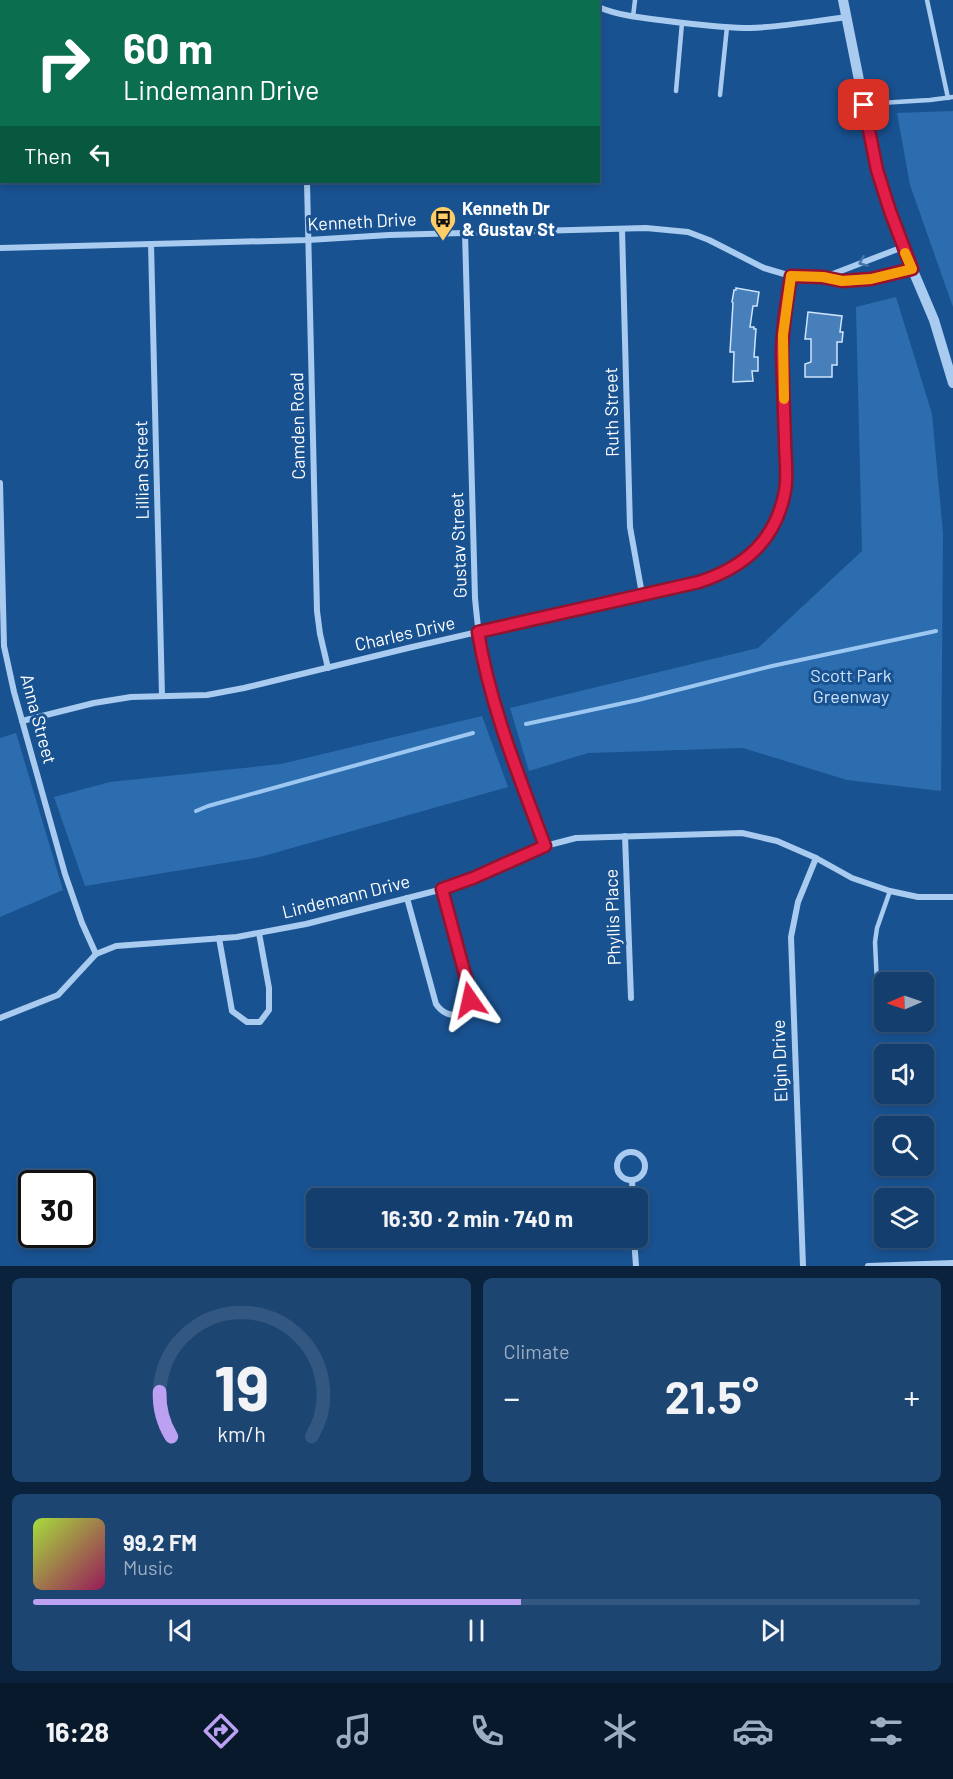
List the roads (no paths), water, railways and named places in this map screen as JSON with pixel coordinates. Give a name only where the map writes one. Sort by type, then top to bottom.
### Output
[{"type":"street","points":[[843,0],[877,170],[903,247],[934,320],[953,382]]},
{"type":"street","points":[[600,8],[633,17],[727,27],[783,26],[847,17]]},
{"type":"street","name":"Camden Road","points":[[307,183],[317,611],[328,668]]},
{"type":"street","name":"Kenneth Drive","points":[[0,248],[646,228],[688,232],[764,268],[791,276],[823,277],[842,281],[871,279],[912,269]]},
{"type":"street","name":"Ruth Street","points":[[622,229],[630,527],[642,594]]},
{"type":"street","name":"Gustav Street","points":[[465,233],[475,598],[478,632],[496,708],[545,846]]},
{"type":"street","name":"Lillian Street","points":[[151,244],[162,696]]},
{"type":"street","name":"Kenneth Drive","points":[[823,277],[903,247]]},
{"type":"street","name":"Charles Drive","points":[[22,721],[94,703],[131,697],[207,695],[244,688],[699,582],[730,569],[758,549],[775,522],[785,490],[783,335],[791,276]]},
{"type":"street","name":"Anna Street","points":[[0,483],[4,646],[22,721],[65,874],[82,923],[96,954]]},
{"type":"street","name":"Lindemann Drive","points":[[96,954],[116,946],[219,938],[306,924],[442,889],[545,846],[576,838],[742,833],[777,841],[816,858],[852,878],[890,891],[918,897],[953,897]]},
{"type":"street","name":"Phyllis Place","points":[[625,836],[631,998]]},
{"type":"street","name":"Elgin Drive","points":[[803,1266],[791,938],[798,902],[816,858]]},
{"type":"street","points":[[407,898],[436,1004],[440,1011],[454,1015],[467,1007],[470,993],[442,889]]},
{"type":"street","points":[[219,938],[232,1011],[247,1022],[260,1022],[269,1010],[270,988],[259,933]]},
{"type":"street","points":[[0,1018],[58,995],[96,954]]},
{"type":"street","points":[[628,1153],[635,1153],[642,1157],[644,1165],[643,1173],[632,1181],[625,1179],[617,1167],[621,1155],[628,1153]]},
{"type":"street","points":[[632,1181],[632,1188]]},
{"type":"street","points":[[635,1248],[636,1266]]},
{"type":"street","points":[[868,1266],[953,1263]]},
{"type":"lane","points":[[633,17],[635,0]]},
{"type":"lane","points":[[864,105],[950,97],[927,0]]},
{"type":"lane","points":[[676,91],[682,23]]},
{"type":"lane","points":[[720,94],[727,27]]},
{"type":"lane","points":[[876,972],[874,942],[890,891]]},
{"type":"waterway","points":[[526,724],[638,700],[772,666],[936,631]]},
{"type":"waterway","points":[[196,811],[473,733]]},
{"type":"place","name":"Kenneth Dr & Gustav St","points":[[443,242]]},
{"type":"park label","name":"Scott Park Greenway","points":[[851,686]]}]
